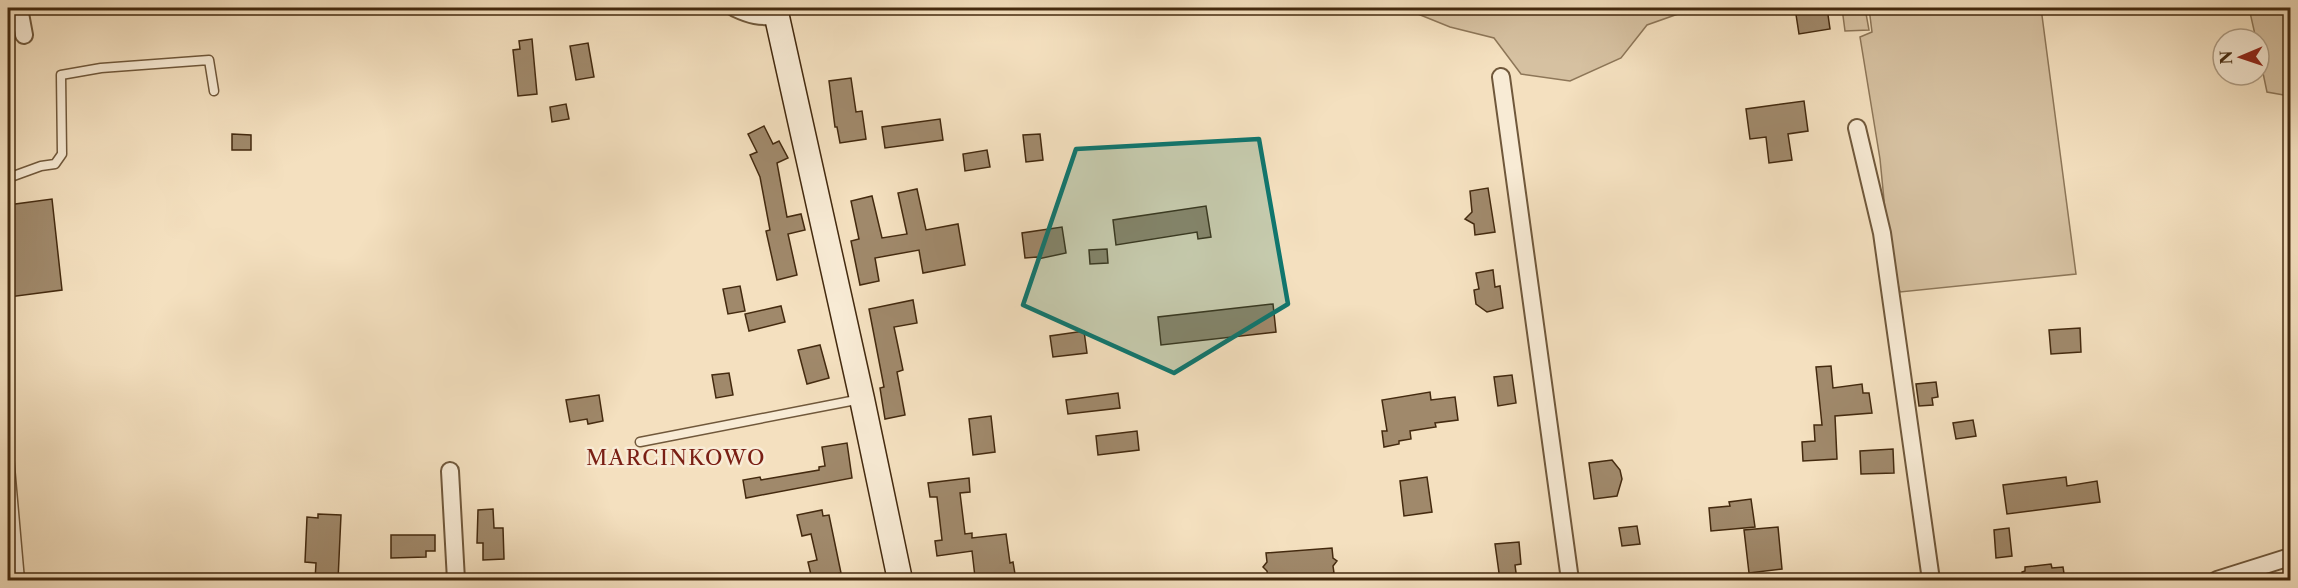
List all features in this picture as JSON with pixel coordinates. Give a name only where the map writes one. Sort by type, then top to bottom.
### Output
[{"type":"street","points":[[19,8],[24,35]]},
{"type":"street","points":[[735,8],[751,16],[763,18],[776,11],[900,580]]},
{"type":"street","points":[[1501,77],[1570,580]]},
{"type":"street","points":[[1857,128],[1882,233],[1931,580]]},
{"type":"street","points":[[450,471],[456,580]]},
{"type":"street","points":[[2217,580],[2290,557]]},
{"type":"lane","points":[[8,178],[41,166],[55,164],[62,154],[61,75],[101,68],[209,60],[214,91]]},
{"type":"lane","points":[[640,442],[862,399]]},
{"type":"lane","points":[[8,444],[20,580]]},
{"type":"highlighted area","points":[[1259,139],[1288,304],[1174,373],[1023,305],[1076,149]]},
{"type":"shaded area","points":[[1403,8],[1695,8],[1647,25],[1621,58],[1570,81],[1521,74],[1494,38],[1450,27]]},
{"type":"shaded area","points":[[1842,8],[1865,8],[1869,30],[1845,31]]},
{"type":"shaded area","points":[[1869,8],[2041,8],[2076,274],[1900,292],[1889,251],[1880,159],[1860,37],[1872,32]]},
{"type":"shaded area","points":[[2249,8],[2290,8],[2290,96],[2267,92],[2266,87],[2271,87],[2271,27],[2253,27]]},
{"type":"building","points":[[1795,8],[1827,8],[1830,29],[1799,34]]},
{"type":"building","points":[[532,39],[537,94],[518,96],[513,50],[520,49],[519,41]]},
{"type":"building","points":[[588,43],[594,77],[576,80],[570,46]]},
{"type":"building","points":[[851,78],[856,112],[862,111],[866,139],[840,143],[837,127],[835,127],[829,81]]},
{"type":"building","points":[[1804,101],[1808,131],[1788,134],[1792,160],[1769,163],[1766,137],[1750,139],[1746,109]]},
{"type":"building","points":[[566,104],[569,119],[552,122],[550,107]]},
{"type":"building","points":[[940,119],[943,140],[885,148],[882,127]]},
{"type":"building","points":[[764,126],[773,144],[779,141],[788,158],[777,163],[787,217],[801,214],[805,230],[788,234],[797,275],[777,280],[766,231],[770,230],[760,177],[750,155],[757,152],[748,134]]},
{"type":"building","points":[[232,134],[251,135],[251,150],[232,150]]},
{"type":"building","points":[[1040,134],[1043,160],[1026,162],[1023,135]]},
{"type":"building","points":[[987,150],[990,167],[965,171],[963,154]]},
{"type":"building","points":[[1488,188],[1495,232],[1475,235],[1474,224],[1465,219],[1472,212],[1470,191]]},
{"type":"building","points":[[917,189],[926,230],[958,224],[965,265],[923,273],[919,250],[875,258],[879,281],[860,285],[851,241],[859,239],[851,201],[872,196],[882,238],[907,234],[898,193]]},
{"type":"building","points":[[52,199],[62,290],[9,297],[8,205]]},
{"type":"building","points":[[1206,206],[1211,237],[1198,239],[1197,232],[1116,245],[1113,220]]},
{"type":"building","points":[[1062,227],[1066,253],[1038,259],[1037,257],[1025,258],[1022,233]]},
{"type":"building","points":[[1107,249],[1108,263],[1090,264],[1089,250]]},
{"type":"building","points":[[1493,270],[1495,287],[1500,286],[1503,308],[1487,312],[1476,304],[1474,290],[1479,289],[1476,273]]},
{"type":"building","points":[[740,286],[745,311],[728,314],[723,289]]},
{"type":"building","points":[[913,300],[917,323],[894,327],[903,370],[897,372],[905,415],[885,419],[880,388],[884,387],[869,309]]},
{"type":"building","points":[[1273,304],[1276,332],[1161,345],[1158,317]]},
{"type":"building","points":[[781,306],[785,322],[749,331],[745,314]]},
{"type":"building","points":[[2080,328],[2081,352],[2051,354],[2049,330]]},
{"type":"building","points":[[1084,331],[1087,353],[1053,357],[1050,336]]},
{"type":"building","points":[[820,345],[829,378],[807,384],[798,350]]},
{"type":"building","points":[[1831,366],[1833,388],[1862,384],[1863,393],[1869,393],[1872,413],[1835,416],[1837,459],[1803,461],[1802,442],[1815,441],[1814,425],[1822,425],[1816,367]]},
{"type":"building","points":[[729,373],[733,395],[716,398],[712,375]]},
{"type":"building","points":[[1512,375],[1516,403],[1498,406],[1494,377]]},
{"type":"building","points":[[1936,382],[1938,397],[1932,398],[1933,405],[1919,406],[1916,384]]},
{"type":"building","points":[[1430,392],[1431,400],[1455,397],[1458,420],[1435,423],[1436,427],[1410,431],[1411,439],[1384,447],[1382,431],[1387,431],[1382,400]]},
{"type":"building","points":[[1118,393],[1120,408],[1068,414],[1066,400]]},
{"type":"building","points":[[599,395],[603,421],[588,424],[587,419],[570,422],[566,400]]},
{"type":"building","points":[[991,416],[995,452],[973,455],[969,419]]},
{"type":"building","points":[[1973,420],[1976,436],[1956,439],[1953,423]]},
{"type":"building","points":[[1137,431],[1139,450],[1098,455],[1096,436]]},
{"type":"building","points":[[847,443],[852,478],[746,498],[743,480],[760,477],[761,480],[819,470],[819,467],[825,466],[822,447]]},
{"type":"building","points":[[1893,449],[1894,473],[1861,474],[1860,451]]},
{"type":"building","points":[[1612,460],[1620,470],[1622,479],[1617,496],[1594,499],[1589,463]]},
{"type":"building","points":[[1427,477],[1432,512],[1404,516],[1400,481]]},
{"type":"building","points":[[2066,477],[2067,486],[2097,481],[2100,502],[2007,514],[2003,485]]},
{"type":"building","points":[[969,478],[970,492],[960,493],[965,534],[972,533],[972,538],[1006,534],[1010,563],[1013,562],[1016,580],[1003,580],[1002,574],[975,577],[972,551],[937,556],[935,541],[942,540],[937,497],[930,497],[928,483]]},
{"type":"building","points":[[1751,499],[1755,527],[1711,531],[1709,508],[1730,506],[1729,502]]},
{"type":"building","points":[[493,509],[494,528],[503,528],[504,559],[483,560],[483,543],[477,543],[478,510]]},
{"type":"building","points":[[822,510],[823,516],[829,515],[841,573],[812,579],[808,562],[817,560],[811,534],[802,536],[797,515]]},
{"type":"building","points":[[318,514],[341,515],[338,580],[315,580],[316,563],[305,562],[307,517],[318,518]]},
{"type":"building","points":[[1637,526],[1640,544],[1622,546],[1619,528]]},
{"type":"building","points":[[1778,527],[1782,569],[1749,573],[1744,530]]},
{"type":"building","points":[[2009,528],[2012,556],[1996,558],[1994,530]]},
{"type":"building","points":[[391,535],[435,535],[435,551],[426,551],[426,557],[391,558]]},
{"type":"building","points":[[1519,542],[1521,564],[1515,565],[1517,580],[1500,580],[1495,544]]},
{"type":"building","points":[[1332,548],[1333,558],[1337,561],[1333,566],[1334,573],[1329,574],[1330,576],[1315,577],[1315,575],[1273,580],[1268,578],[1267,571],[1263,567],[1267,562],[1266,553]]},
{"type":"building","points":[[2051,564],[2052,568],[2063,567],[2065,580],[2022,580],[2025,567]]},
{"type":"district","name":"MARCINKOWO","points":[[676,457]]}]
